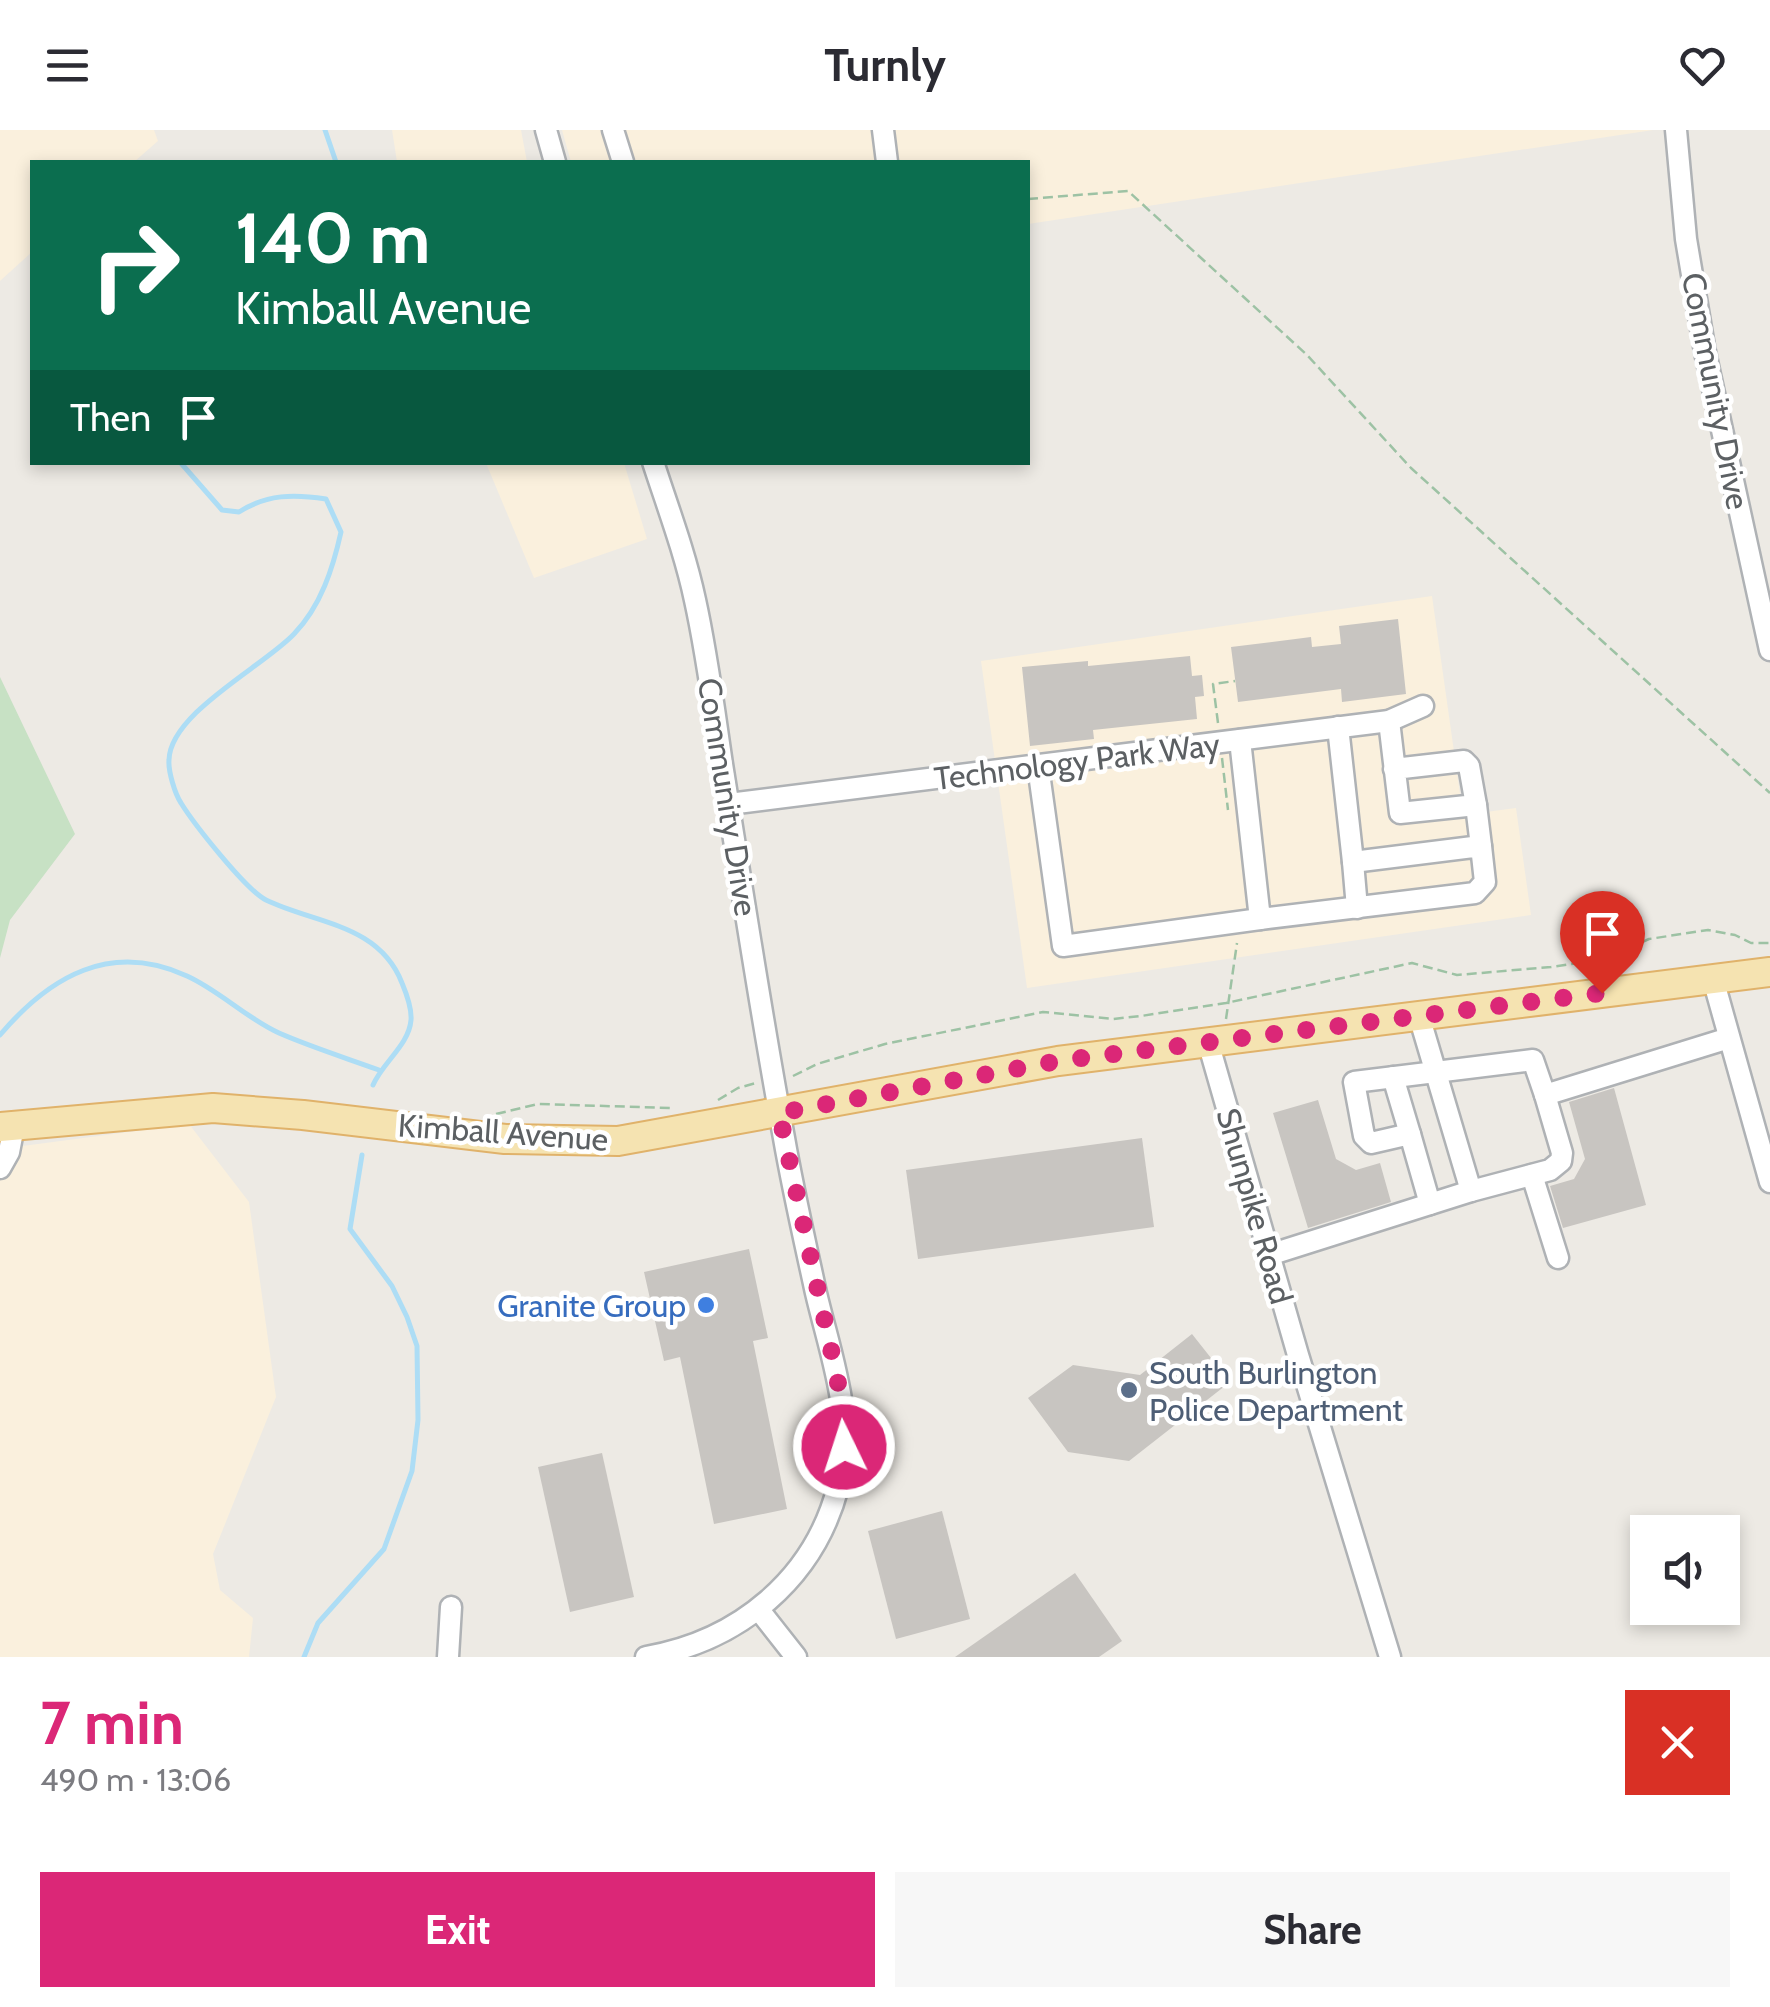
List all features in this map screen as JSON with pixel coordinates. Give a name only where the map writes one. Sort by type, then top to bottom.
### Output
[{"type":"main road","name":"Kimball Avenue","points":[[7,1126],[213,1108],[506,1139],[606,1141],[781,1125],[1008,1069],[1218,1033],[1419,1016],[1770,972]]},
{"type":"street","points":[[546,130],[554,160]]},
{"type":"street","points":[[612,130],[622,160]]},
{"type":"street","points":[[883,130],[887,160]]},
{"type":"street","name":"Community Drive","points":[[1676,130],[1686,239],[1702,333],[1770,650]]},
{"type":"street","name":"Community Drive","points":[[646,1657],[695,1646],[759,1610],[787,1583],[822,1531],[839,1483],[844,1447],[836,1372],[781,1125],[695,598],[654,465]]},
{"type":"street","name":"Technology Park Way","points":[[729,804],[1389,720],[1423,706]]},
{"type":"street","points":[[1389,720],[1400,813],[1476,805]]},
{"type":"street","points":[[1338,727],[1357,908]]},
{"type":"street","points":[[1240,740],[1260,918]]},
{"type":"street","points":[[1038,766],[1064,946],[1475,893],[1485,882],[1470,766],[1464,761],[1394,769]]},
{"type":"street","points":[[1353,862],[1481,846]]},
{"type":"street","points":[[1712,979],[1770,1182]]},
{"type":"street","points":[[1419,1016],[1472,1191]]},
{"type":"street","name":"Shunpike Road","points":[[1218,1033],[1269,1256],[1390,1657]]},
{"type":"street","points":[[1545,1095],[1729,1038]]},
{"type":"street","points":[[1269,1256],[1472,1191],[1532,1176],[1561,1161],[1562,1152],[1533,1060],[1354,1082],[1364,1136],[1371,1144],[1410,1134]]},
{"type":"street","points":[[1393,1077],[1430,1204]]},
{"type":"street","points":[[0,1168],[9,1152],[7,1126]]},
{"type":"street","points":[[1532,1176],[1558,1258]]},
{"type":"street","points":[[448,1657],[451,1607]]},
{"type":"street","points":[[759,1610],[796,1657]]},
{"type":"path","points":[[1030,199],[1128,191],[1307,355],[1411,468],[1770,793]]},
{"type":"path","points":[[1218,730],[1213,684],[1235,681]]},
{"type":"path","points":[[710,1104],[738,1088],[800,1074],[817,1064],[885,1044],[1026,1014],[1052,1012],[1113,1019],[1226,1003],[1376,973],[1401,964],[1412,963],[1457,975],[1605,959],[1649,940],[1708,930],[1735,935],[1751,943],[1770,943]]},
{"type":"path","points":[[1218,1033],[1239,931]]},
{"type":"path","points":[[488,1115],[538,1104],[679,1108]]},
{"type":"shaded area","points":[[0,130],[154,130],[158,141],[136,160],[30,160],[30,254],[0,281]]},
{"type":"shaded area","points":[[392,130],[521,130],[527,160],[397,160]]},
{"type":"shaded area","points":[[562,130],[1653,130],[1030,224],[1030,160],[570,160]]},
{"type":"shaded area","points":[[487,465],[625,465],[647,539],[534,578]]},
{"type":"shaded area","points":[[1432,596],[1463,815],[1516,808],[1531,915],[1027,988],[981,661]]},
{"type":"shaded area","points":[[189,1124],[249,1202],[276,1397],[213,1554],[220,1590],[253,1618],[249,1657],[0,1657],[0,1149]]},
{"type":"green space","points":[[0,677],[75,834],[10,920],[0,958]]},
{"type":"building","points":[[1398,619],[1406,694],[1342,702],[1341,689],[1238,702],[1231,647],[1311,637],[1312,647],[1341,644],[1339,626]]},
{"type":"building","points":[[1190,656],[1192,676],[1202,675],[1204,696],[1195,697],[1197,719],[1093,730],[1094,739],[1030,746],[1022,667],[1088,661],[1088,666]]},
{"type":"building","points":[[1614,1088],[1646,1205],[1563,1228],[1550,1186],[1574,1179],[1585,1159],[1569,1102]]},
{"type":"building","points":[[1318,1100],[1336,1159],[1356,1170],[1380,1163],[1391,1202],[1308,1228],[1273,1113]]},
{"type":"building","points":[[1142,1138],[1154,1227],[918,1259],[906,1170]]},
{"type":"building","points":[[749,1249],[768,1338],[753,1341],[787,1509],[714,1524],[680,1357],[664,1361],[644,1272]]},
{"type":"building","name":"South Burlington Police Department","points":[[1192,1334],[1230,1382],[1129,1461],[1068,1452],[1028,1398],[1073,1365],[1140,1375]]},
{"type":"building","points":[[602,1453],[634,1597],[570,1612],[538,1467]]},
{"type":"building","points":[[942,1511],[970,1619],[896,1639],[868,1531]]},
{"type":"building","points":[[1075,1573],[1122,1641],[1099,1657],[955,1657]]},
{"type":"waterway","points":[[325,130],[335,160]]},
{"type":"waterway","points":[[183,465],[222,510],[239,512],[281,497],[326,499],[341,532],[325,586],[312,611],[280,647],[221,691],[185,725],[173,742],[169,765],[176,794],[188,813],[257,894],[362,937],[392,963],[407,997],[411,1020],[406,1037],[373,1085]]},
{"type":"waterway","points":[[0,1035],[19,1014],[61,981],[84,970],[133,962],[187,976],[279,1033],[379,1070]]},
{"type":"waterway","points":[[304,1657],[318,1623],[384,1549],[412,1471],[418,1420],[417,1346],[407,1317],[392,1286],[350,1229],[362,1155]]},
{"type":"place","name":"Granite Group","points":[[706,1305]]},
{"type":"place","name":"South Burlington Police Department","points":[[1129,1390]]},
{"type":"route","points":[[844,1447],[836,1372],[779,1113],[1058,1061],[1602,993]]}]
